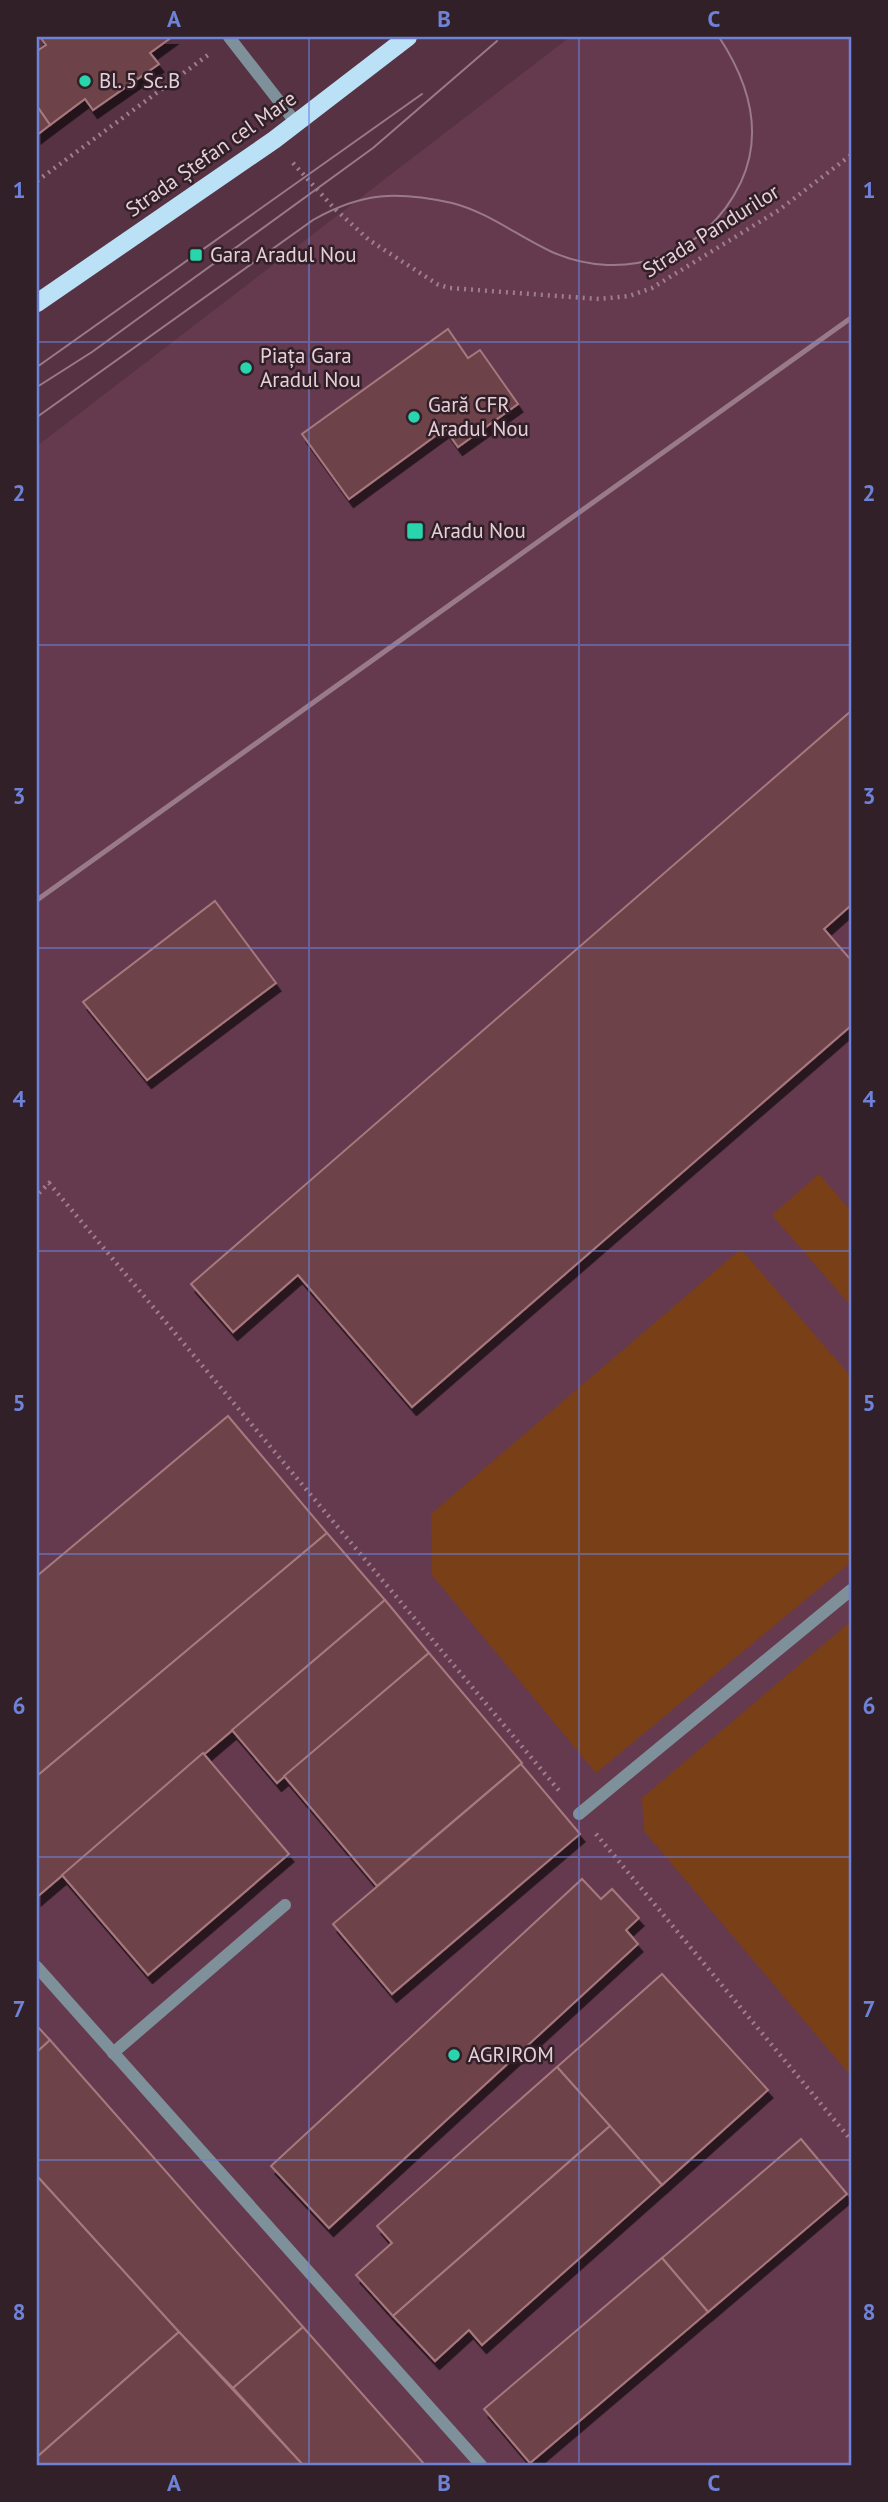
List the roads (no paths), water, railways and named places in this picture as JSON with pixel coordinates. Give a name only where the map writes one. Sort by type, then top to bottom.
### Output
[{"type":"main road","name":"Strada Ștefan cel Mare","points":[[37,303],[274,140],[408,37]]},
{"type":"street","points":[[229,38],[296,123]]},
{"type":"street","points":[[579,1814],[851,1590]]},
{"type":"street","points":[[113,2053],[285,1905]]},
{"type":"street","points":[[37,1967],[481,2465]]},
{"type":"tram line","points":[[37,417],[313,220],[364,199],[397,196],[452,203],[491,219],[552,252],[580,261],[607,265],[635,263],[661,257],[685,245],[707,229],[726,208],[748,163],[752,126],[750,107],[738,71],[719,37]]},
{"type":"tram line","points":[[37,387],[92,352],[373,148],[497,41]]},
{"type":"tram line","points":[[37,367],[422,94]]},
{"type":"railway","points":[[37,900],[851,318]]},
{"type":"place","name":"Bl. 5 Sc.B","points":[[85,81]]},
{"type":"place","name":"Gara Aradul Nou","points":[[196,255]]},
{"type":"place","name":"Piața Gara Aradul Nou","points":[[246,368]]},
{"type":"place","name":"Gară CFR Aradul Nou","points":[[414,417]]},
{"type":"place","name":"Aradu Nou","points":[[415,531]]},
{"type":"place","name":"AGRIROM","points":[[454,2055]]}]
